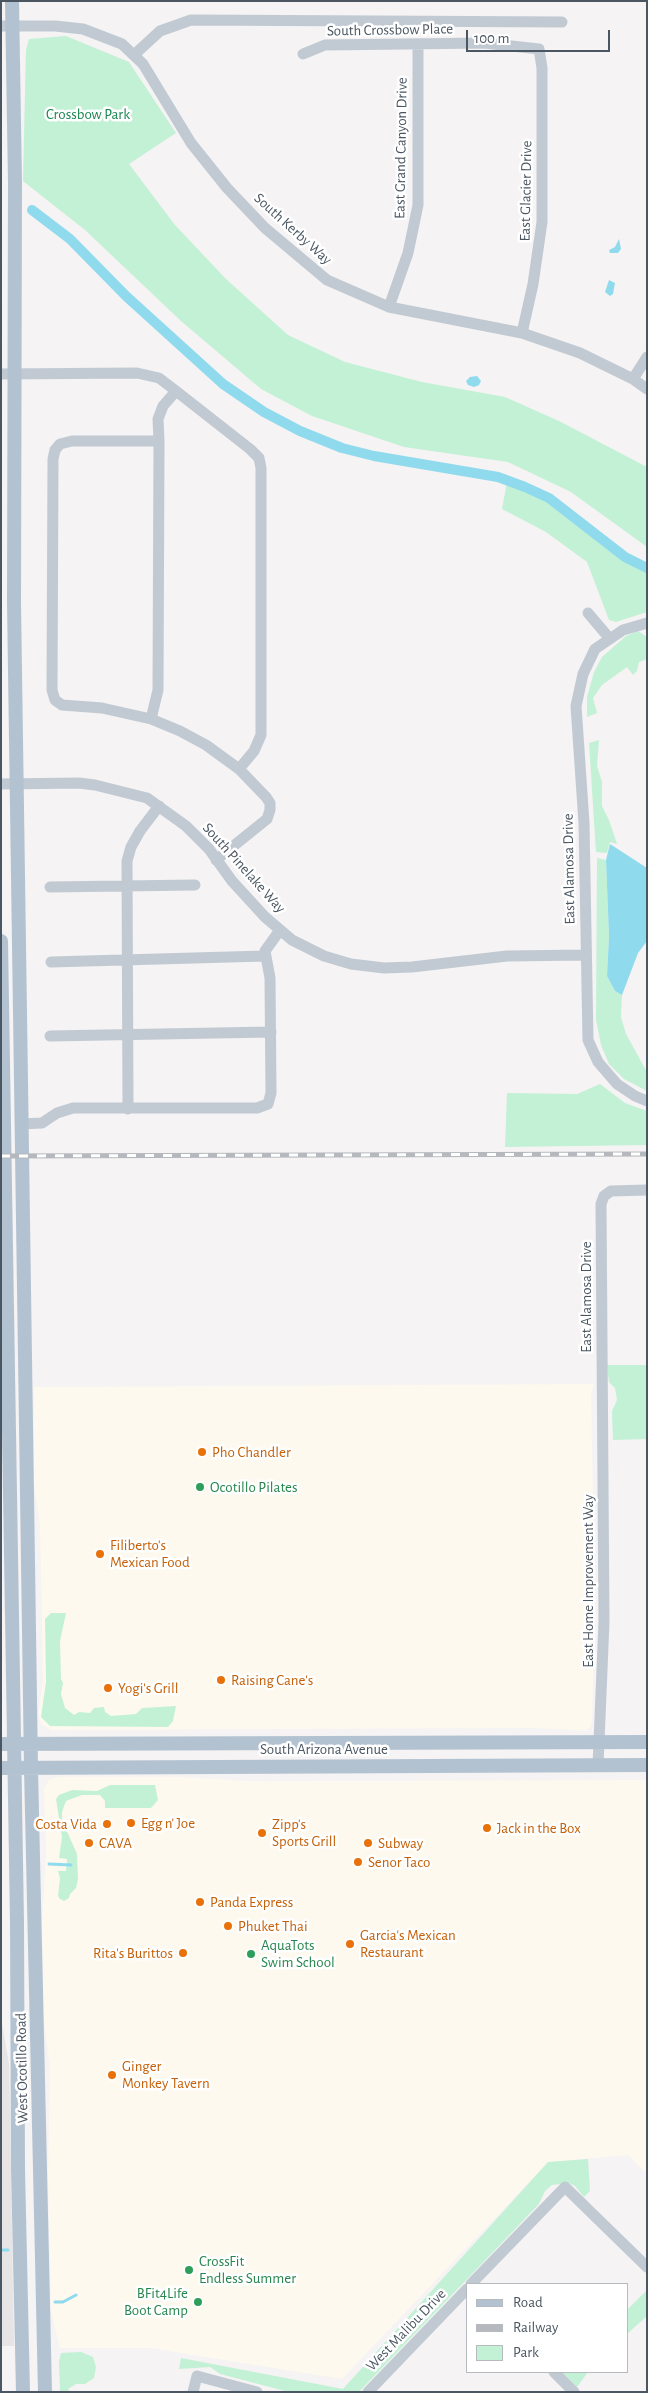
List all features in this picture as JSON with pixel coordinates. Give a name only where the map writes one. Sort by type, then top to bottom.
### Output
[{"type":"main road","name":"West Ocotillo Road","points":[[12,1],[7,26],[15,214],[8,374],[14,602],[31,1768],[45,2392]]},
{"type":"main road","name":"West Ocotillo Road","points":[[1,941],[9,1508],[8,1768],[22,2392]]},
{"type":"main road","points":[[9,1508],[27,1508]]},
{"type":"main road","name":"South Arizona Avenue","points":[[8,1744],[647,1742]]},
{"type":"main road","name":"South Arizona Avenue","points":[[8,1768],[647,1765]]},
{"type":"street","points":[[135,54],[160,31],[191,20],[562,22]]},
{"type":"street","name":"South Kerby Way","points":[[7,26],[72,28],[110,38],[135,54],[150,75],[190,143],[251,214],[327,280],[389,307],[522,333],[580,353],[633,379],[647,389]]},
{"type":"street","name":"South Crossbow Place","points":[[303,54],[325,45],[484,43],[539,48]]},
{"type":"street","name":"East Grand Canyon Drive","points":[[389,307],[408,253],[418,205],[418,45]]},
{"type":"street","name":"East Glacier Drive","points":[[522,333],[535,276],[542,222],[542,68],[539,48]]},
{"type":"street","points":[[633,379],[647,357]]},
{"type":"street","points":[[8,374],[137,373],[160,378],[259,458],[262,468],[261,734],[254,751],[238,769]]},
{"type":"street","points":[[151,719],[158,690],[158,420],[163,406],[176,391]]},
{"type":"street","points":[[159,441],[72,441],[60,444],[54,450],[52,690],[55,700],[62,705],[102,708],[151,719],[180,731],[206,745],[238,769],[266,797],[270,803],[267,819],[216,860]]},
{"type":"street","points":[[588,614],[610,639],[623,630],[647,623]]},
{"type":"street","name":"East Alamosa Drive","points":[[610,639],[595,649],[583,674],[576,706],[584,822],[588,1040],[598,1062],[617,1084],[635,1096],[647,1101]]},
{"type":"street","name":"South Pinelake Way","points":[[1,784],[95,785],[147,798],[186,826],[265,917],[292,940],[324,956],[351,964],[384,968],[412,967],[506,956],[586,955]]},
{"type":"street","points":[[128,1109],[127,861],[131,847],[159,806]]},
{"type":"street","points":[[50,887],[195,885]]},
{"type":"street","points":[[21,1124],[42,1123],[57,1113],[73,1108],[256,1108],[264,1106],[271,1098],[270,978],[264,956],[265,948],[280,930]]},
{"type":"street","points":[[51,962],[264,956]]},
{"type":"street","points":[[50,1036],[271,1032]]},
{"type":"street","name":"East Alamosa Drive","points":[[602,1397],[601,1204],[604,1196],[611,1191],[647,1190]]},
{"type":"street","name":"East Home Improvement Way","points":[[598,1765],[604,1622],[602,1397]]},
{"type":"street","points":[[472,2283],[565,2188],[647,2267]]},
{"type":"street","name":"West Malibu Drive","points":[[368,2392],[466,2290]]},
{"type":"street","points":[[555,2373],[573,2392]]},
{"type":"street","points":[[193,2392],[197,2376],[257,2392]]},
{"type":"shaded area","points":[[594,1384],[591,1393],[595,1617],[592,1719],[591,1726],[586,1731],[536,1728],[51,1730],[41,1724],[38,1714],[43,1681],[40,1524],[34,1486],[34,1387]]},
{"type":"shaded area","points":[[58,1777],[180,1777],[245,1781],[647,1780],[647,2174],[628,2155],[548,2162],[342,2379],[150,2348],[60,2348],[51,2311],[48,2177],[50,2065],[44,2022],[42,1923],[46,1854],[44,1789],[49,1780]]},
{"type":"shaded area","points":[[1,2018],[9,2064],[14,2346],[1,2346]]},
{"type":"green space","name":"Crossbow Park","points":[[66,36],[129,62],[176,133],[129,164],[175,225],[226,279],[288,335],[345,362],[422,382],[505,397],[559,421],[647,467],[647,547],[571,492],[508,462],[404,447],[312,416],[261,389],[181,321],[85,230],[23,181],[26,50],[29,39]]},
{"type":"green space","points":[[507,482],[548,500],[611,549],[647,570],[647,612],[616,622],[609,620],[587,562],[546,532],[502,509]]},
{"type":"green space","points":[[638,631],[647,637],[647,659],[639,662],[637,671],[633,675],[627,667],[602,685],[593,698],[597,713],[587,717],[587,697],[594,672],[602,657],[626,636]]},
{"type":"green space","points":[[599,740],[597,766],[602,782],[602,806],[617,844],[610,842],[607,853],[596,852],[589,743]]},
{"type":"green space","points":[[597,858],[606,860],[609,936],[607,976],[615,991],[622,995],[621,1017],[626,1034],[647,1072],[647,1091],[624,1079],[609,1064],[601,1045],[596,1020]]},
{"type":"green space","points":[[600,1084],[625,1103],[647,1111],[647,1145],[505,1147],[507,1093],[577,1094]]},
{"type":"green space","points":[[607,1365],[647,1365],[647,1439],[613,1440],[612,1411],[617,1400],[615,1388],[609,1382]]},
{"type":"green space","points":[[51,1613],[66,1613],[60,1641],[61,1679],[63,1683],[61,1694],[65,1708],[74,1715],[79,1712],[90,1713],[94,1708],[104,1707],[105,1712],[111,1716],[136,1714],[142,1708],[176,1706],[173,1721],[168,1727],[50,1726],[41,1717],[46,1682],[45,1619]]},
{"type":"green space","points":[[110,1785],[155,1785],[158,1800],[151,1808],[105,1808],[105,1801],[100,1795],[82,1795],[66,1801],[62,1812],[62,1820],[77,1854],[78,1879],[76,1888],[69,1898],[64,1901],[58,1896],[60,1878],[58,1871],[66,1871],[67,1859],[59,1858],[62,1837],[56,1799],[59,1795],[72,1790],[97,1791]]},
{"type":"green space","points":[[588,2159],[590,2191],[584,2197],[575,2186],[569,2183],[552,2185],[545,2191],[539,2204],[359,2392],[289,2392],[220,2374],[210,2367],[179,2369],[181,2358],[343,2389],[548,2162]]},
{"type":"green space","points":[[647,2290],[647,2316],[628,2333],[628,2309]]},
{"type":"green space","points":[[81,2352],[93,2357],[96,2367],[94,2378],[85,2384],[76,2384],[68,2389],[70,2392],[60,2392],[59,2362],[61,2353]]},
{"type":"green space","points":[[563,2373],[587,2373],[577,2387]]},
{"type":"water","points":[[619,239],[621,249],[618,253],[610,253],[609,250],[615,247]]},
{"type":"water","points":[[609,280],[615,283],[613,294],[610,296],[605,292]]},
{"type":"water","points":[[477,376],[481,381],[479,385],[474,387],[468,385],[466,381],[470,377]]},
{"type":"water","points":[[610,844],[647,868],[647,941],[638,953],[622,995],[615,991],[607,976],[609,936],[606,860]]},
{"type":"waterway","points":[[32,210],[70,239],[126,296],[223,384],[264,412],[300,431],[342,448],[374,456],[498,477],[525,487],[549,498],[625,557],[647,568]]},
{"type":"waterway","points":[[49,1864],[71,1865]]},
{"type":"waterway","points":[[1,2250],[8,2250]]},
{"type":"waterway","points":[[55,2302],[63,2302],[76,2295]]},
{"type":"railway","points":[[1,1156],[647,1154]]},
{"type":"place","name":"Pho Chandler","points":[[202,1452]]},
{"type":"place","name":"Ocotillo Pilates","points":[[200,1487]]},
{"type":"place","name":"Filiberto's Mexican Food","points":[[100,1554]]},
{"type":"place","name":"Raising Cane's","points":[[221,1680]]},
{"type":"place","name":"Yogi's Grill","points":[[108,1688]]},
{"type":"place","name":"Egg n' Joe","points":[[131,1823]]},
{"type":"place","name":"Costa Vida","points":[[107,1824]]},
{"type":"place","name":"Jack in the Box","points":[[487,1828]]},
{"type":"place","name":"Zipp's Sports Grill","points":[[262,1833]]},
{"type":"place","name":"CAVA","points":[[89,1843]]},
{"type":"place","name":"Subway","points":[[368,1843]]},
{"type":"place","name":"Senor Taco","points":[[358,1862]]},
{"type":"place","name":"Panda Express","points":[[200,1902]]},
{"type":"place","name":"Phuket Thai","points":[[228,1926]]},
{"type":"place","name":"Garcia's Mexican Restaurant","points":[[350,1944]]},
{"type":"place","name":"Rita's Burittos","points":[[183,1953]]},
{"type":"place","name":"AquaTots Swim School","points":[[251,1954]]},
{"type":"place","name":"Ginger Monkey Tavern","points":[[112,2075]]},
{"type":"place","name":"CrossFit Endless Summer","points":[[189,2270]]},
{"type":"place","name":"BFit4Life Boot Camp","points":[[198,2302]]}]
